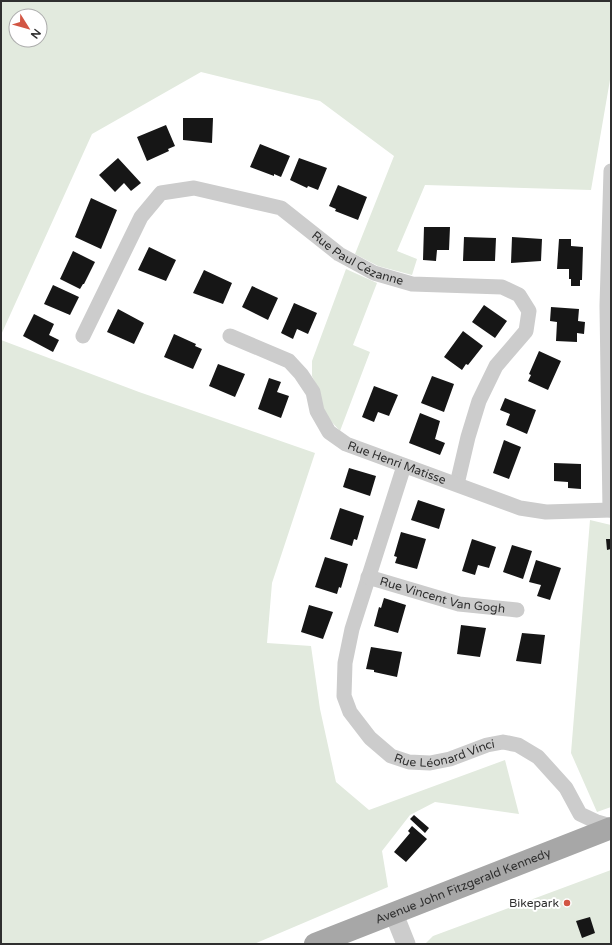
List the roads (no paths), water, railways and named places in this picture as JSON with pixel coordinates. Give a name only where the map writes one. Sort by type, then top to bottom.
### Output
[{"type":"main road","name":"Avenue John Fitzgerald Kennedy","points":[[315,944],[611,827]]},
{"type":"street","points":[[610,510],[609,306],[611,171]]},
{"type":"street","name":"Rue Paul Cézanne","points":[[83,336],[141,217],[161,193],[194,188],[281,208],[339,254],[374,273],[412,284],[502,287],[519,295],[529,311],[526,331],[496,366],[479,401],[468,437],[457,484]]},
{"type":"street","name":"Rue Henri Matisse","points":[[230,336],[289,361],[301,374],[313,392],[317,411],[329,432],[346,444],[520,508],[546,512],[610,510]]},
{"type":"street","name":"Rue Léonard Vinci","points":[[404,466],[352,629],[345,663],[344,696],[350,712],[370,738],[391,756],[409,762],[430,763],[450,759],[487,745],[503,742],[518,745],[538,758],[566,788],[580,814],[611,827]]},
{"type":"street","name":"Rue Vincent Van Gogh","points":[[368,577],[459,604],[517,610]]},
{"type":"street","points":[[394,914],[406,944]]},
{"type":"place","name":"Bikepark","points":[[567,903]]}]
